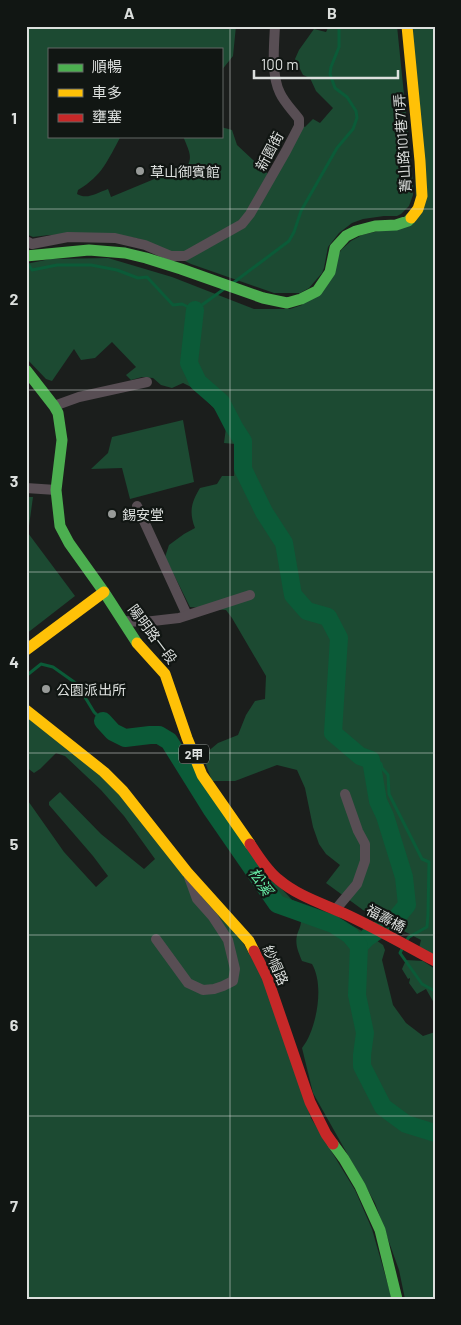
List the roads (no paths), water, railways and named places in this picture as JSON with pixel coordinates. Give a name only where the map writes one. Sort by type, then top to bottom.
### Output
[{"type":"street","name":"新園街","points":[[185,256],[242,224],[269,183],[298,126],[299,118],[280,95],[276,78],[273,55],[275,26]]},
{"type":"street","name":"菁山路101巷71弄","points":[[181,269],[263,298],[287,303],[317,291],[330,272],[335,248],[346,236],[375,226],[396,225],[408,221],[418,209],[422,196],[407,26]]},
{"type":"street","points":[[26,241],[32,244],[68,238],[115,238],[145,244],[171,256],[185,256],[181,269],[125,253],[89,250],[26,256]]},
{"type":"street","name":"陽明路一段","points":[[26,370],[58,413],[62,440],[56,490],[60,526],[69,543],[140,647],[165,674],[202,774],[265,866],[277,879],[307,898],[340,911]]},
{"type":"street","points":[[54,406],[79,397],[147,382]]},
{"type":"street","points":[[26,488],[56,490]]},
{"type":"street","points":[[137,506],[188,616]]},
{"type":"street","points":[[26,650],[104,592]]},
{"type":"street","points":[[123,621],[144,622],[179,618],[250,596]]},
{"type":"street","name":"紗帽路","points":[[26,710],[104,772],[123,791],[187,872],[249,941],[267,977],[310,1102],[326,1134],[360,1186],[380,1230],[397,1299]]},
{"type":"street","points":[[340,911],[357,884],[365,861],[365,844],[358,831],[345,794]]},
{"type":"street","points":[[156,939],[188,983],[203,990],[214,989],[233,981],[235,969],[228,940],[213,917],[197,899],[187,872]]},
{"type":"street","name":"福壽橋","points":[[340,911],[435,961]]},
{"type":"waterway","points":[[233,283],[289,241],[301,211],[337,148],[353,129],[357,118],[356,111],[347,97],[335,88],[330,74],[339,47],[339,26]]},
{"type":"waterway","points":[[26,261],[32,270],[57,265],[91,265],[117,270],[138,278],[147,277],[173,305],[182,304],[195,310],[224,289]]},
{"type":"waterway","points":[[195,310],[189,363],[198,382],[221,402],[243,441],[243,469],[264,512],[284,543],[293,595],[307,611],[328,617],[339,638],[333,733],[360,756],[371,760],[378,801],[385,816],[404,877],[407,905],[397,917],[368,937],[359,946]]},
{"type":"waterway","name":"松溪","points":[[26,676],[41,664],[53,667],[77,684],[94,712],[103,721]]},
{"type":"waterway","name":"松溪","points":[[103,721],[113,732],[125,738],[159,735],[169,741],[212,810],[277,904],[333,924],[350,935],[359,946],[357,995],[365,1033],[362,1066],[383,1107],[406,1124],[435,1133]]},
{"type":"waterway","points":[[371,760],[376,760],[381,764],[388,775],[389,794],[422,859],[429,862],[427,927],[409,937],[406,941]]},
{"type":"waterway","points":[[402,949],[400,953],[422,984],[435,991]]},
{"type":"place","name":"草山御賓館","points":[[140,171]]},
{"type":"place","name":"錫安堂","points":[[112,514]]},
{"type":"place","name":"公園派出所","points":[[46,689]]}]
